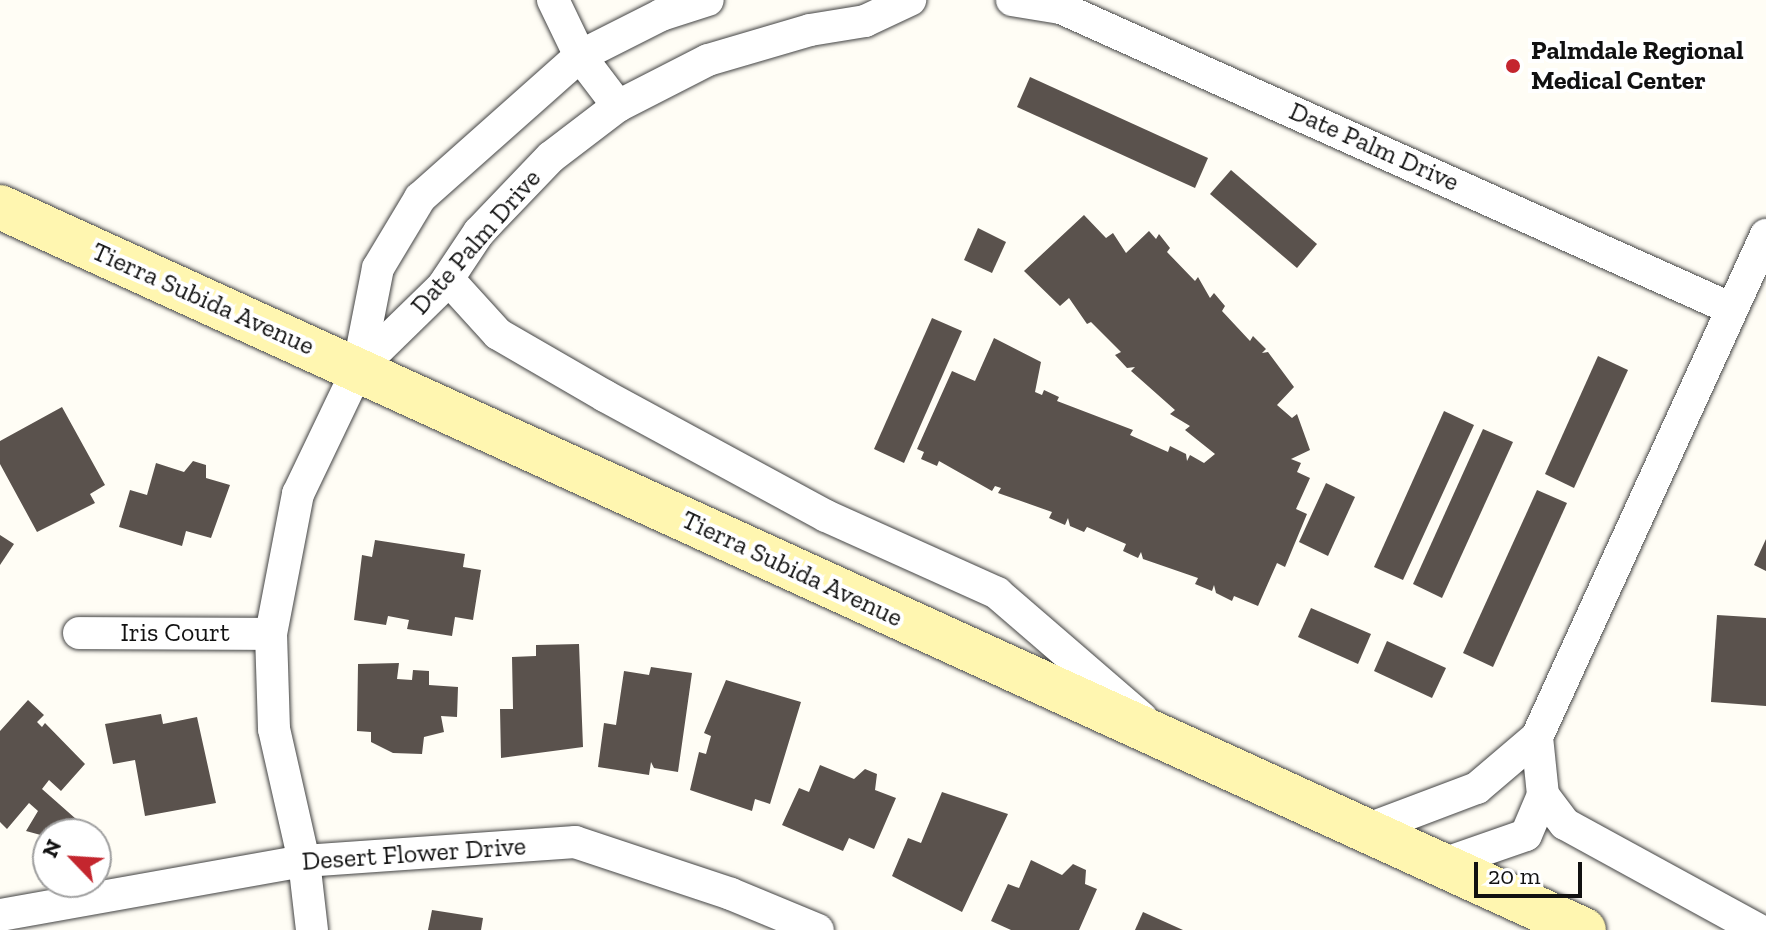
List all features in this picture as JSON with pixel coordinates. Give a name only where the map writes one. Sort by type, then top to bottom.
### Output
[{"type":"main road","name":"Tierra Subida Avenue","points":[[0,207],[1437,866],[1584,930]]},
{"type":"street","points":[[553,0],[580,56],[618,106]]},
{"type":"street","name":"Date Palm Drive","points":[[312,930],[304,861],[274,729],[271,634],[298,494],[358,369],[378,268],[420,198],[580,56],[661,15],[708,0]]},
{"type":"street","name":"Date Palm Drive","points":[[358,369],[448,279],[479,232],[551,157],[618,106],[708,60],[810,30],[865,21],[910,0]]},
{"type":"street","name":"Date Palm Drive","points":[[1012,0],[1061,8],[1101,25],[1732,309]]},
{"type":"street","points":[[1363,831],[1477,788],[1537,737],[1766,235]]},
{"type":"street","points":[[448,279],[498,334],[591,388],[826,516],[997,593],[1172,744]]},
{"type":"street","name":"Iris Court","points":[[79,633],[271,634]]},
{"type":"street","points":[[1437,866],[1526,835],[1543,795],[1537,737]]},
{"type":"street","points":[[1543,795],[1565,824],[1759,930]]},
{"type":"street","name":"Desert Flower Drive","points":[[0,915],[304,861],[575,842],[731,894],[818,930]]},
{"type":"building","points":[[1030,77],[1208,158],[1195,188],[1017,107]]},
{"type":"building","points":[[1231,170],[1317,244],[1297,268],[1210,194]]},
{"type":"building","points":[[1084,215],[1106,238],[1113,233],[1126,253],[1149,231],[1156,239],[1159,234],[1170,248],[1167,252],[1195,281],[1198,277],[1210,298],[1214,293],[1225,306],[1222,311],[1250,341],[1253,336],[1266,349],[1262,353],[1268,352],[1294,387],[1277,405],[1292,418],[1297,414],[1310,450],[1291,459],[1301,463],[1297,472],[1310,478],[1296,509],[1307,514],[1285,567],[1277,563],[1258,606],[1234,596],[1232,601],[1216,593],[1214,585],[1212,591],[1195,584],[1198,578],[1143,559],[1141,552],[1138,558],[1123,551],[1126,544],[1087,527],[1084,532],[1070,526],[1068,518],[1065,525],[1049,518],[1052,512],[998,493],[1001,488],[995,486],[992,491],[939,461],[937,466],[921,459],[924,452],[917,449],[952,371],[975,381],[994,338],[1041,362],[1035,392],[1042,395],[1044,390],[1059,397],[1057,401],[1133,430],[1130,435],[1168,452],[1170,446],[1186,454],[1187,461],[1190,455],[1204,463],[1215,454],[1185,430],[1190,426],[1170,414],[1175,410],[1131,371],[1135,367],[1127,368],[1115,355],[1121,352],[1091,322],[1087,324],[1069,298],[1060,306],[1024,271]]},
{"type":"building","points":[[978,228],[1006,242],[992,273],[964,260]]},
{"type":"building","points":[[932,318],[962,331],[904,463],[874,449]]},
{"type":"building","points":[[1598,356],[1628,370],[1574,488],[1545,474]]},
{"type":"building","points":[[62,407],[105,485],[90,494],[95,503],[37,532],[0,464],[0,441]]},
{"type":"building","points":[[1444,411],[1474,425],[1403,580],[1374,567]]},
{"type":"building","points":[[1483,429],[1513,442],[1442,598],[1413,584]]},
{"type":"building","points":[[193,461],[206,465],[206,478],[230,485],[211,538],[186,531],[182,546],[119,527],[130,490],[147,495],[156,463],[184,472]]},
{"type":"building","points":[[1326,483],[1355,497],[1328,556],[1299,542]]},
{"type":"building","points":[[1537,490],[1567,503],[1493,667],[1463,653]]},
{"type":"building","points":[[0,535],[14,544],[0,565]]},
{"type":"building","points":[[1766,539],[1766,571],[1754,565]]},
{"type":"building","points":[[375,540],[465,554],[463,567],[481,570],[473,620],[455,617],[452,636],[407,629],[409,620],[388,616],[386,625],[354,620],[362,555],[372,557]]},
{"type":"building","points":[[1311,608],[1371,634],[1358,664],[1298,637]]},
{"type":"building","points":[[1717,615],[1766,618],[1766,706],[1711,702]]},
{"type":"building","points":[[1387,641],[1446,668],[1432,698],[1374,671]]},
{"type":"building","points":[[579,644],[583,747],[501,758],[500,709],[513,709],[512,657],[536,656],[536,645]]},
{"type":"building","points":[[399,663],[397,679],[412,680],[413,670],[429,671],[429,685],[458,687],[457,717],[441,716],[444,732],[424,737],[422,754],[393,753],[371,742],[371,732],[357,731],[358,664]]},
{"type":"building","points":[[651,667],[692,673],[678,772],[654,768],[651,762],[649,775],[598,767],[604,723],[616,725],[624,671],[649,675]]},
{"type":"building","points":[[726,680],[801,702],[770,804],[755,799],[752,811],[690,790],[699,752],[706,754],[711,736],[704,733]]},
{"type":"building","points":[[28,700],[44,715],[37,722],[42,727],[45,723],[85,764],[61,791],[49,780],[42,789],[75,818],[34,818],[38,811],[29,803],[7,829],[0,822],[0,731]]},
{"type":"building","points":[[161,714],[163,724],[197,717],[216,803],[145,816],[135,760],[113,764],[105,724]]},
{"type":"building","points":[[820,765],[854,779],[865,769],[877,774],[875,790],[896,798],[874,849],[849,838],[843,851],[782,825],[799,788],[809,792]]},
{"type":"building","points":[[942,792],[1008,814],[962,912],[892,876],[908,838],[921,843]]},
{"type":"building","points":[[1031,860],[1062,875],[1073,864],[1086,870],[1085,884],[1097,889],[1079,930],[1011,930],[991,921],[1008,884],[1019,888]]},
{"type":"building","points":[[432,910],[483,918],[481,930],[428,930]]},
{"type":"building","points":[[1143,912],[1183,930],[1135,930]]},
{"type":"place","name":"Palmdale Regional Medical Center","points":[[1513,66]]}]
